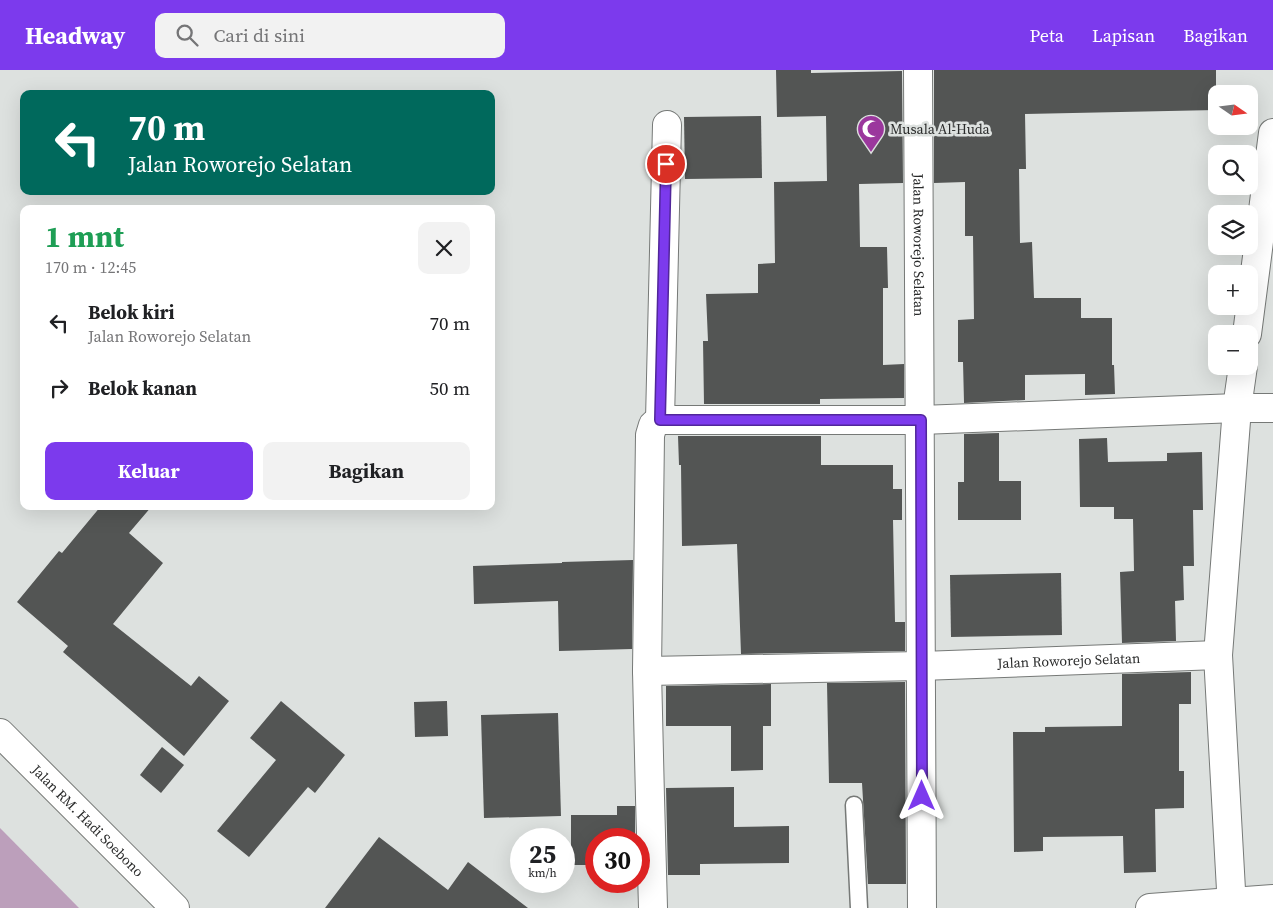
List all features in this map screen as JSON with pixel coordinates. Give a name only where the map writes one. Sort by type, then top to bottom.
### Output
[{"type":"street","name":"Jalan Roworejo Selatan","points":[[918,70],[922,908]]},
{"type":"street","points":[[660,420],[667,125]]},
{"type":"street","points":[[1248,325],[1273,133]]},
{"type":"street","points":[[1231,905],[1218,655],[1237,408],[1242,375]]},
{"type":"street","points":[[654,908],[647,672],[650,435],[653,425],[660,420],[921,420],[1273,408]]},
{"type":"street","name":"Jalan Roworejo Selatan","points":[[647,672],[921,666],[1218,655]]},
{"type":"street","name":"Jalan RM. Hadi Soebono","points":[[0,733],[175,908]]},
{"type":"street","points":[[1150,908],[1231,905],[1273,899]]},
{"type":"lane","points":[[854,805],[859,908]]},
{"type":"shaded area","points":[[0,828],[3,831],[79,908],[0,908]]},
{"type":"building","points":[[776,70],[811,70],[811,73],[902,71],[903,183],[859,184],[860,247],[887,247],[888,288],[883,288],[883,365],[904,364],[904,398],[820,399],[820,404],[704,404],[703,341],[708,341],[706,294],[758,293],[758,264],[775,263],[774,182],[827,181],[826,116],[777,117]]},
{"type":"building","points":[[934,70],[1216,70],[1216,85],[1208,85],[1208,110],[1025,114],[1026,169],[1019,169],[1020,243],[1032,242],[1034,298],[1081,298],[1081,318],[1112,318],[1112,365],[1114,365],[1115,394],[1085,395],[1085,374],[1025,375],[1025,400],[964,403],[963,362],[958,362],[958,320],[974,319],[973,236],[965,236],[965,182],[934,183]]},
{"type":"building","points":[[761,116],[762,178],[685,179],[684,117]]},
{"type":"building","points":[[999,433],[999,481],[1021,481],[1021,520],[958,520],[958,482],[964,482],[964,434]]},
{"type":"building","points":[[678,436],[821,436],[821,465],[893,465],[893,489],[902,489],[902,520],[893,520],[895,622],[905,622],[905,651],[741,654],[737,544],[682,546],[681,465],[679,465]]},
{"type":"building","points":[[1107,438],[1108,462],[1167,461],[1167,453],[1202,452],[1203,510],[1193,510],[1194,566],[1183,566],[1184,600],[1175,601],[1176,641],[1122,643],[1120,572],[1134,571],[1133,519],[1114,519],[1114,507],[1080,507],[1079,439]]},
{"type":"building","points":[[98,510],[149,510],[129,533],[163,563],[113,624],[191,686],[199,676],[229,701],[184,756],[63,652],[68,646],[17,602],[59,551],[62,553]]},
{"type":"building","points":[[633,560],[632,649],[559,651],[558,601],[474,604],[473,566]]},
{"type":"building","points":[[1061,573],[1062,635],[951,637],[950,575]]},
{"type":"building","points":[[1191,672],[1191,704],[1179,704],[1179,771],[1184,771],[1184,808],[1155,809],[1156,872],[1124,873],[1123,836],[1043,837],[1043,851],[1014,852],[1013,732],[1045,732],[1045,727],[1122,726],[1122,674]]},
{"type":"building","points":[[905,682],[906,884],[868,884],[862,783],[829,783],[827,683]]},
{"type":"building","points":[[771,684],[771,726],[763,726],[763,770],[731,771],[731,726],[666,726],[666,686]]},
{"type":"building","points":[[281,701],[345,755],[315,793],[308,787],[249,857],[217,831],[276,760],[250,738]]},
{"type":"building","points":[[447,701],[448,736],[415,737],[414,702]]},
{"type":"building","points":[[558,713],[561,816],[484,818],[481,715]]},
{"type":"building","points":[[162,747],[184,765],[161,793],[140,775]]},
{"type":"building","points":[[734,787],[734,827],[789,826],[789,863],[700,864],[700,875],[668,875],[666,788]]},
{"type":"building","points":[[617,806],[635,806],[635,828],[585,828],[585,865],[575,865],[575,828],[571,828],[571,815],[617,815]]},
{"type":"building","points":[[379,837],[448,890],[468,862],[528,908],[325,908]]},
{"type":"place","name":"Musala Al-Huda","points":[[871,153]]},
{"type":"route","points":[[666,164],[660,420],[921,420],[922,796]]}]
